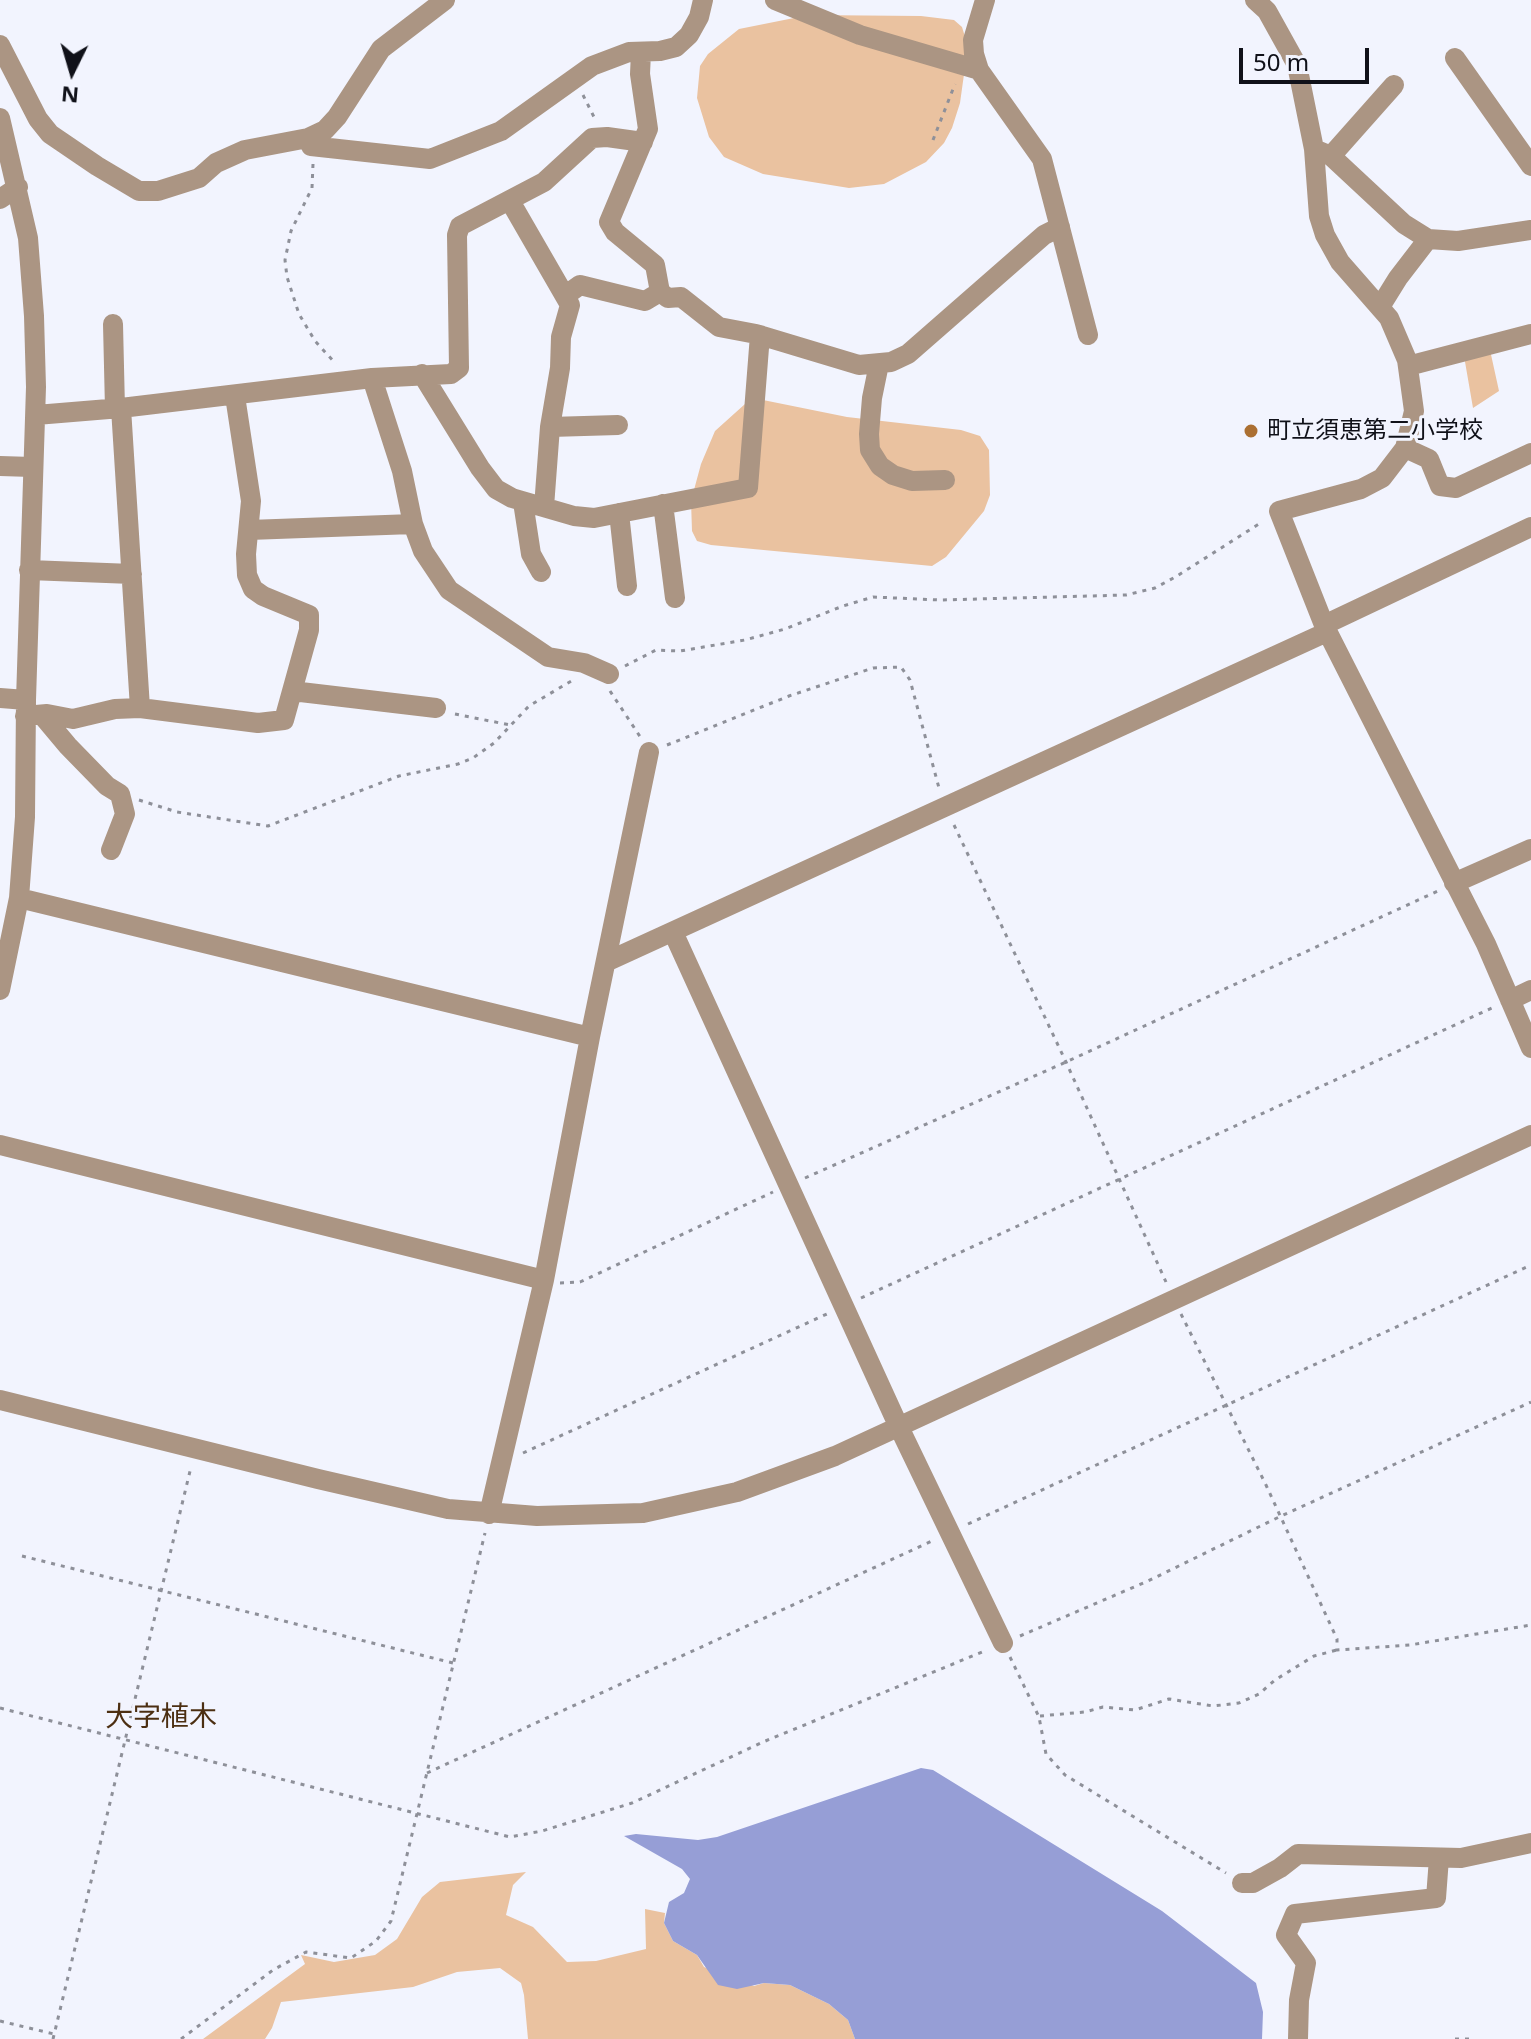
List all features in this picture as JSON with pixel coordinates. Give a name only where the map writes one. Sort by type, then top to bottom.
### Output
[{"type":"street","points":[[310,142],[337,117],[381,49],[445,0]]},
{"type":"street","points":[[0,45],[38,119],[50,134],[139,191],[158,191],[199,178],[216,163],[245,150],[310,142],[430,159],[501,131],[592,66],[629,52],[676,47],[689,35],[699,17],[703,0]]},
{"type":"street","points":[[775,0],[860,35],[971,67],[1042,159],[1088,335]]},
{"type":"street","points":[[971,67],[973,40],[985,0]]},
{"type":"street","points":[[1255,0],[1267,11],[1297,65],[1322,152],[1319,216],[1325,235],[1340,262],[1389,318],[1408,366],[1414,411],[1405,448],[1382,478],[1361,489],[1279,511],[1326,628],[1486,944],[1531,1048]]},
{"type":"street","points":[[641,52],[640,74],[648,129],[609,222],[615,232],[655,265],[660,292],[668,298],[681,297],[719,327],[760,335],[859,365],[879,364],[908,354],[1044,235],[1060,227]]},
{"type":"street","points":[[1455,58],[1531,166]]},
{"type":"street","points":[[1322,152],[1394,85]]},
{"type":"street","points":[[0,118],[28,238],[34,316],[36,415],[29,570],[31,711],[25,817],[19,898],[0,990]]},
{"type":"street","points":[[36,415],[235,396],[363,379],[451,374],[459,368],[457,235],[460,226],[544,182],[592,138],[643,142]]},
{"type":"street","points":[[1322,152],[1404,224],[1428,239],[1458,241],[1531,230]]},
{"type":"street","points":[[0,199],[18,187]]},
{"type":"street","points":[[510,201],[570,305],[561,337],[544,507]]},
{"type":"street","points":[[1380,307],[1428,239]]},
{"type":"street","points":[[566,295],[580,285],[645,301],[660,292]]},
{"type":"street","points":[[113,324],[140,708]]},
{"type":"street","points":[[1408,366],[1531,334]]},
{"type":"street","points":[[422,374],[496,489],[523,502],[584,517],[619,513],[748,488],[760,335]]},
{"type":"street","points":[[879,364],[872,398],[870,450],[880,466],[893,475],[912,481],[945,480]]},
{"type":"street","points":[[363,379],[402,471],[413,524],[423,551],[449,590],[548,657],[584,663],[603,671]]},
{"type":"street","points":[[0,698],[31,711],[73,719],[115,709],[140,708],[258,723],[284,720],[309,630],[309,615],[263,596],[253,589],[247,575],[251,501],[235,396]]},
{"type":"street","points":[[550,427],[618,425]]},
{"type":"street","points":[[1405,448],[1429,459],[1440,486],[1456,488],[1531,453]]},
{"type":"street","points":[[0,466],[32,467]]},
{"type":"street","points":[[523,502],[531,554],[541,572]]},
{"type":"street","points":[[663,504],[675,598]]},
{"type":"street","points":[[619,513],[627,586]]},
{"type":"street","points":[[249,530],[413,524]]},
{"type":"street","points":[[606,962],[1326,628],[1531,527]]},
{"type":"street","points":[[29,570],[132,574]]},
{"type":"street","points":[[292,691],[436,708]]},
{"type":"street","points":[[31,711],[107,786],[120,794],[125,814],[111,850]]},
{"type":"street","points":[[489,1514],[544,1280],[649,752]]},
{"type":"street","points":[[1454,883],[1531,849]]},
{"type":"street","points":[[19,898],[590,1037]]},
{"type":"street","points":[[673,932],[898,1425],[1003,1643]]},
{"type":"street","points":[[1510,1000],[1531,990]]},
{"type":"street","points":[[0,1400],[448,1509],[537,1516],[643,1513],[691,1504],[785,1476],[835,1456],[1531,1135]]},
{"type":"street","points":[[0,1145],[544,1280]]},
{"type":"street","points":[[1242,1883],[1253,1883],[1298,1854],[1461,1858],[1531,1843]]},
{"type":"street","points":[[1298,2039],[1299,2000],[1306,1963],[1286,1935],[1295,1914],[1436,1898],[1439,1858]]},
{"type":"path","points":[[933,140],[971,67]]},
{"type":"path","points":[[575,79],[607,137]]},
{"type":"path","points":[[310,142],[314,170],[312,188],[287,243],[287,277],[299,314],[315,341],[363,379]]},
{"type":"path","points":[[120,794],[177,812],[268,826],[399,776],[473,758],[494,743],[529,706],[585,673],[603,671],[656,650],[680,651],[745,640],[873,597],[941,600],[1126,595],[1155,588],[1177,576],[1279,511]]},
{"type":"path","points":[[603,671],[610,692],[628,714],[649,752],[831,682],[873,668],[901,667],[910,680],[945,806],[1174,1300],[1266,1485],[1337,1639],[1337,1650]]},
{"type":"path","points":[[469,718],[510,725]]},
{"type":"path","points":[[544,1280],[580,1282],[1454,883]]},
{"type":"path","points":[[857,1300],[1510,1000]]},
{"type":"path","points":[[963,1526],[1531,1265]]},
{"type":"path","points":[[501,1463],[829,1312]]},
{"type":"path","points":[[0,1708],[510,1837],[542,1831],[632,1803],[763,1742],[1148,1581],[1249,1531],[1531,1402]]},
{"type":"path","points":[[0,2021],[53,2037],[195,1449]]},
{"type":"path","points":[[181,2039],[273,1970],[306,1952],[351,1958],[376,1941],[391,1921],[489,1514]]},
{"type":"path","points":[[427,1773],[935,1539]]},
{"type":"path","points":[[22,1556],[453,1663]]},
{"type":"path","points":[[1039,1717],[1103,1707],[1135,1710],[1169,1699],[1213,1706],[1239,1703],[1259,1694],[1275,1680],[1314,1656],[1337,1650],[1388,1648],[1531,1625]]},
{"type":"path","points":[[1003,1643],[1039,1717],[1046,1754],[1065,1775],[1242,1883]]},
{"type":"path","points":[[1455,2039],[1469,2039]]},
{"type":"shaded area","points":[[809,15],[921,16],[954,20],[962,27],[966,40],[966,60],[960,103],[944,143],[926,162],[884,184],[849,188],[763,174],[724,157],[709,137],[697,98],[700,66],[708,54],[739,29]]},
{"type":"shaded area","points":[[1490,350],[1499,391],[1473,408],[1464,356]]},
{"type":"shaded area","points":[[763,400],[847,417],[961,430],[980,436],[989,450],[990,495],[984,511],[946,557],[932,566],[711,545],[697,541],[692,531],[691,501],[701,464],[715,431],[745,404]]},
{"type":"shaded area","points":[[526,1872],[513,1885],[506,1915],[533,1927],[567,1962],[596,1961],[646,1949],[645,1909],[665,1913],[664,1923],[673,1941],[697,1955],[704,1967],[754,1986],[764,1983],[790,1985],[829,2004],[848,2020],[855,2039],[528,2039],[521,1983],[500,1968],[457,1972],[413,1987],[281,2002],[265,2039],[203,2039],[305,1964],[301,1955],[334,1962],[375,1955],[397,1939],[422,1897],[440,1882]]},
{"type":"water","points":[[921,1768],[933,1770],[1162,1911],[1256,1983],[1263,2012],[1262,2039],[855,2039],[848,2020],[829,2004],[790,1985],[764,1983],[737,1989],[718,1985],[697,1955],[673,1941],[664,1923],[669,1902],[684,1893],[690,1879],[682,1869],[624,1836],[636,1834],[698,1840],[717,1837]]},
{"type":"place","name":"町立須恵第二小学校","points":[[1251,431]]},
{"type":"district","name":"大字植木","points":[[161,1718]]}]
